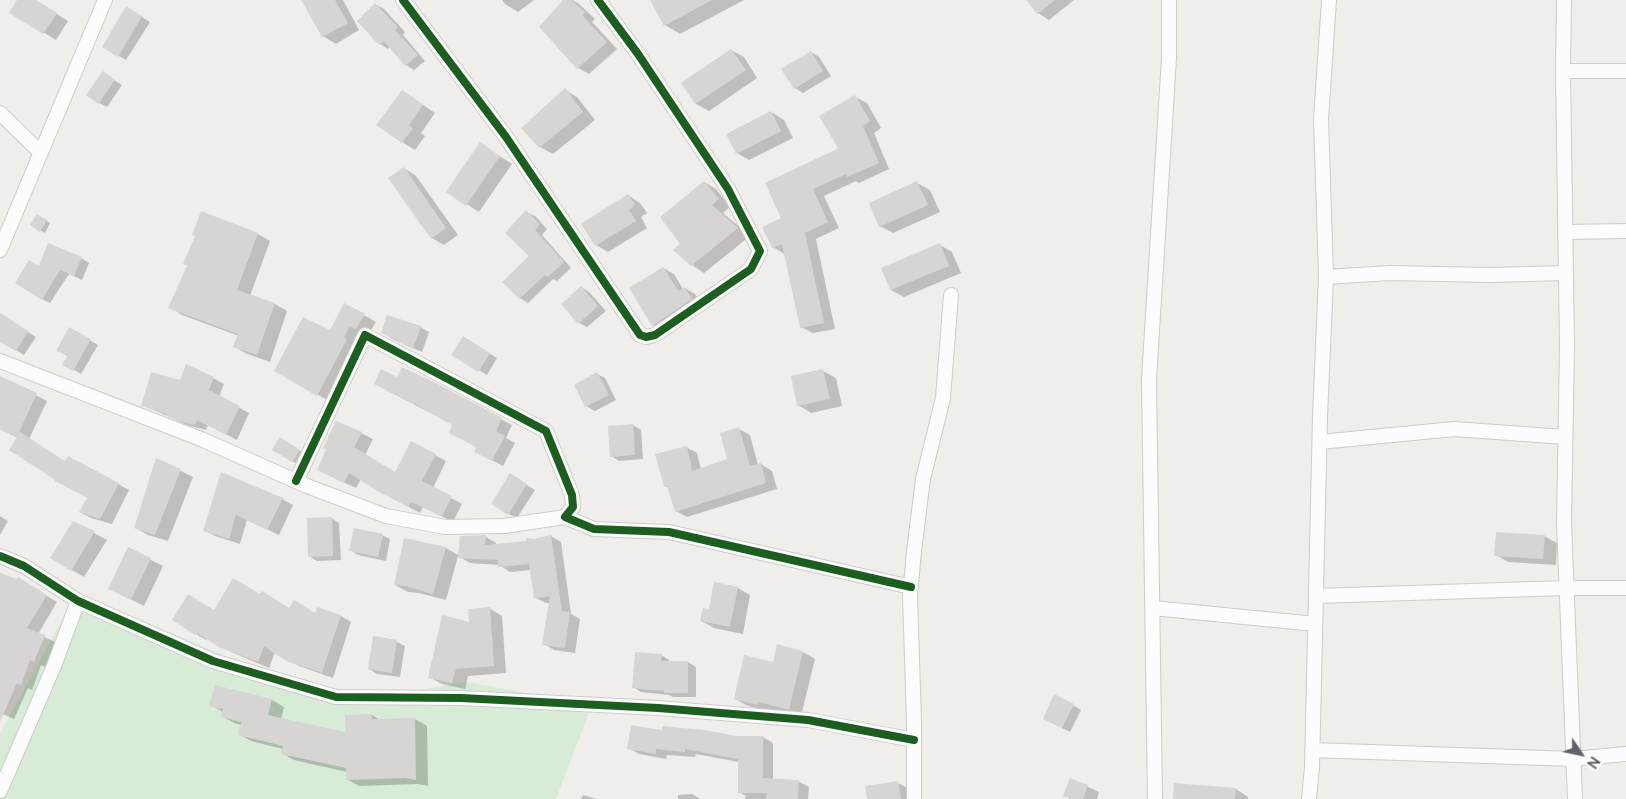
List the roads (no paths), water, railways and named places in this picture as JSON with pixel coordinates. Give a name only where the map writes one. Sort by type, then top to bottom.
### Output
[{"type":"street","points":[[0,250],[105,0]]},
{"type":"street","points":[[403,0],[506,138],[640,335],[646,337],[655,335],[751,269],[760,250],[728,189],[638,54],[598,0]]},
{"type":"street","points":[[1155,799],[1149,379],[1169,58],[1169,0]]},
{"type":"street","points":[[1309,799],[1312,767],[1326,277],[1321,119],[1329,0]]},
{"type":"street","points":[[1564,0],[1563,71],[1566,273],[1564,523],[1574,799]]},
{"type":"street","points":[[1563,71],[1626,72]]},
{"type":"street","points":[[0,113],[41,153]]},
{"type":"street","points":[[1565,232],[1626,231]]},
{"type":"street","points":[[1326,277],[1390,273],[1490,275],[1566,273]]},
{"type":"street","points":[[914,799],[911,587],[923,480],[944,398],[951,295]]},
{"type":"street","points":[[296,482],[364,335],[546,431],[572,495],[573,507],[565,517]]},
{"type":"street","points":[[0,361],[201,439],[296,482],[386,516],[445,526],[504,526],[565,517],[594,528],[669,532],[911,587]]},
{"type":"street","points":[[1320,442],[1454,429],[1565,437]]},
{"type":"street","points":[[0,556],[24,566],[78,601],[213,661],[336,697],[461,698],[658,708],[808,720],[914,740]]},
{"type":"street","points":[[1316,596],[1565,588],[1626,588]]},
{"type":"street","points":[[0,791],[54,666],[78,601]]},
{"type":"street","points":[[1153,608],[1315,624]]},
{"type":"street","points":[[1312,750],[1573,758],[1626,754]]}]
